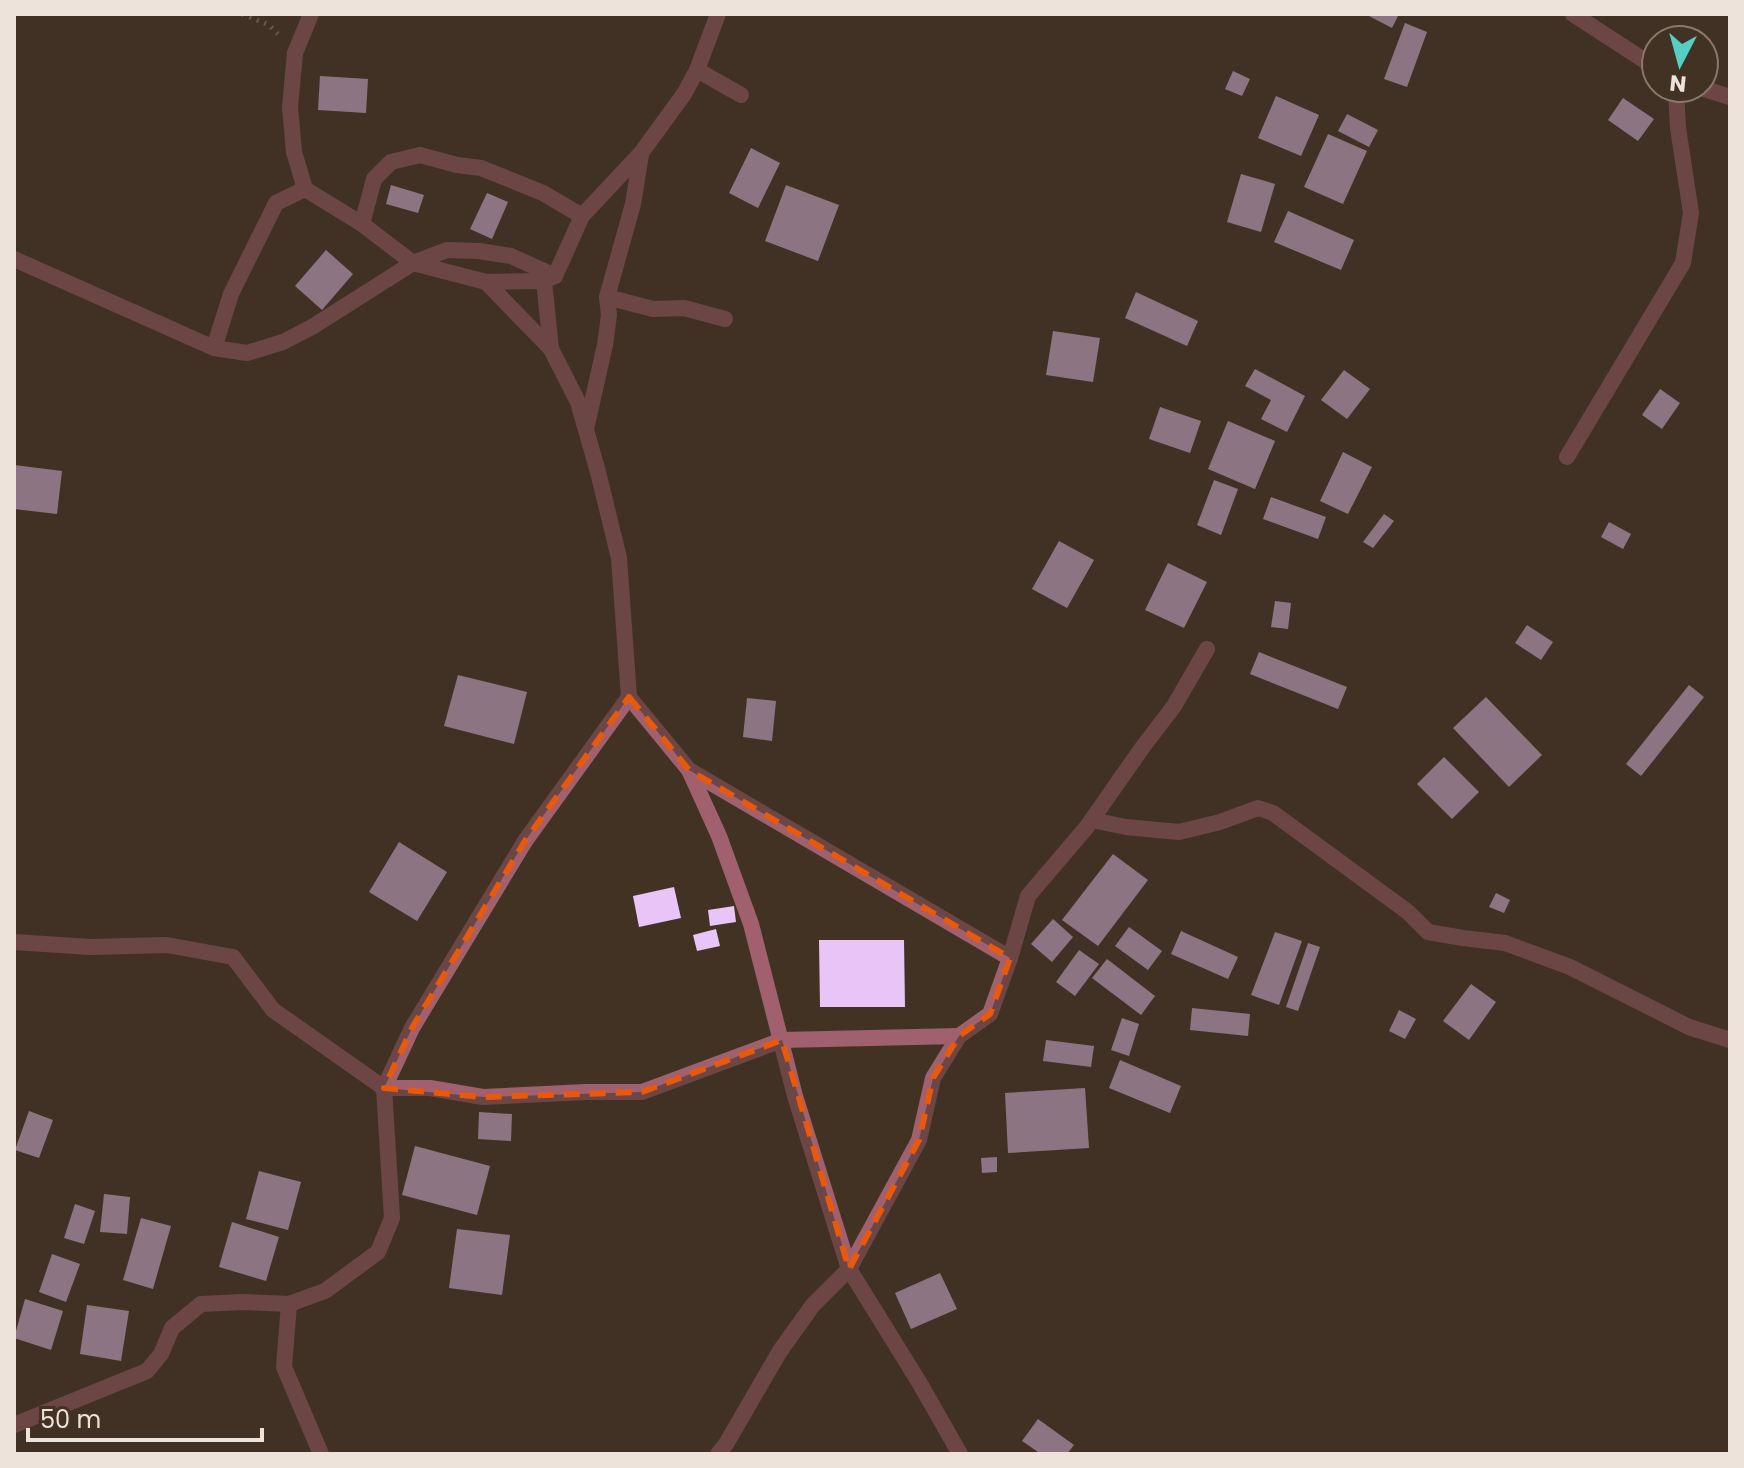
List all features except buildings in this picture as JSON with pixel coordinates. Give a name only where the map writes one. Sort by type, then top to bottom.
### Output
[{"type":"street","points":[[311,14],[295,53],[290,107],[294,152],[305,189],[362,224],[413,263],[486,282],[549,279]]},
{"type":"street","points":[[551,349],[549,279],[582,216],[641,153],[684,94],[697,70],[718,14]]},
{"type":"street","points":[[1573,14],[1640,58]]},
{"type":"street","points":[[697,70],[741,95]]},
{"type":"street","points":[[1567,457],[1683,263],[1691,213],[1677,104]]},
{"type":"street","points":[[586,430],[605,345],[609,315],[607,297],[633,204],[641,153]]},
{"type":"street","points":[[362,224],[374,179],[391,162],[420,155],[481,168],[543,193],[582,216]]},
{"type":"street","points":[[214,348],[231,294],[276,203],[305,189]]},
{"type":"street","points":[[14,259],[214,348],[247,353],[283,342],[413,263],[447,250],[511,256],[549,279]]},
{"type":"street","points":[[486,282],[551,349],[578,402],[619,558],[629,697],[689,770],[719,836],[751,924],[795,1096],[849,1269],[960,1454]]},
{"type":"street","points":[[607,297],[653,309],[684,308],[725,319]]},
{"type":"street","points":[[718,1454],[788,1339],[813,1305],[849,1269],[919,1140],[933,1078],[959,1036],[990,1014],[1028,896],[1092,820],[1174,706],[1207,649]]},
{"type":"street","points":[[14,1425],[147,1371],[161,1354],[172,1328],[201,1304],[289,1304],[325,1291],[378,1252],[392,1218],[384,1088],[412,1028],[525,841],[629,697]]},
{"type":"street","points":[[689,770],[1010,958]]},
{"type":"street","points":[[1092,820],[1179,832],[1258,808],[1273,813],[1408,912],[1428,932],[1505,943],[1570,967],[1689,1027],[1730,1040]]},
{"type":"street","points":[[14,942],[91,947],[167,945],[233,957],[273,1010],[384,1088],[430,1088],[483,1097],[642,1092],[782,1040],[959,1036]]},
{"type":"street","points":[[289,1304],[284,1367],[321,1454]]},
{"type":"path","points":[[242,14],[269,25],[295,53]]},
{"type":"highlighted area","points":[[629,697],[689,770],[1010,958],[990,1014],[959,1036],[933,1078],[919,1140],[849,1269],[782,1040],[642,1092],[483,1097],[384,1088],[412,1028],[525,841]]}]
